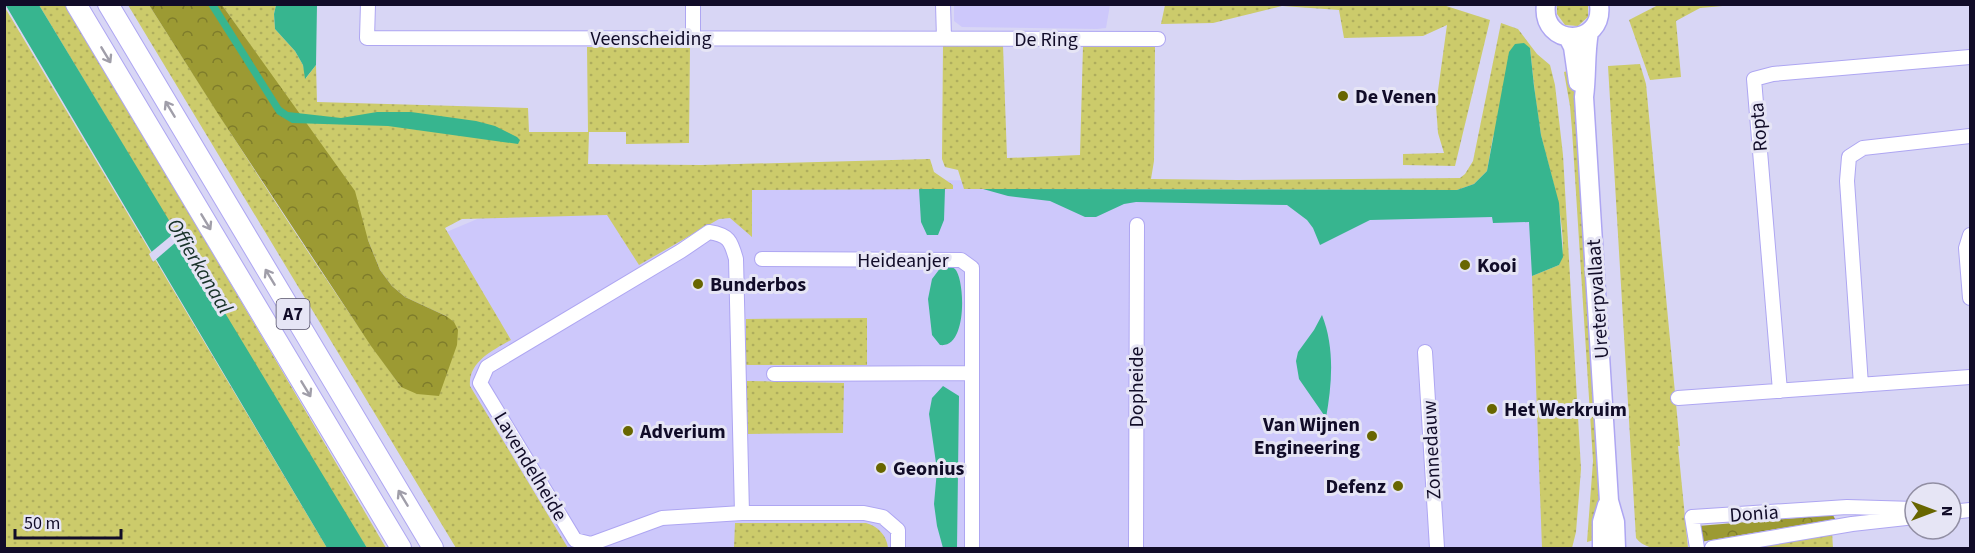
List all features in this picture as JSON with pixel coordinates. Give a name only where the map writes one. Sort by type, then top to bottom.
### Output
[{"type":"highway","name":"A7","points":[[76,4],[401,549]]},
{"type":"highway","name":"A7","points":[[108,4],[433,549]]},
{"type":"main road","name":"Ureterpvallaat","points":[[1599,4],[1599,18],[1589,32],[1586,46],[1587,78],[1584,97],[1609,501],[1615,522],[1616,549]]},
{"type":"main road","points":[[1541,7],[1552,28],[1568,37],[1581,36],[1589,32]]},
{"type":"main road","name":"Ureterpvallaat","points":[[1568,37],[1573,47],[1576,79],[1584,97]]},
{"type":"main road","name":"Ureterpvallaat","points":[[1602,549],[1602,522],[1609,501]]},
{"type":"street","name":"Veenscheiding","points":[[368,4],[367,38],[939,38]]},
{"type":"street","points":[[693,4],[693,38]]},
{"type":"street","points":[[939,38],[944,4]]},
{"type":"street","name":"De Ring","points":[[939,38],[1158,39]]},
{"type":"street","name":"Ropta","points":[[1780,391],[1754,79],[1773,74],[1971,57]]},
{"type":"street","points":[[1861,385],[1847,181],[1849,157],[1863,148],[1971,136]]},
{"type":"street","name":"Dopheide","points":[[1136,549],[1137,225]]},
{"type":"street","name":"Lavendelheide","points":[[742,513],[736,260],[732,242],[721,234],[709,232],[487,367],[480,382],[575,540],[591,544],[662,518],[742,513],[864,513],[883,517],[898,530],[898,549]]},
{"type":"street","points":[[1971,235],[1966,248],[1971,298]]},
{"type":"street","name":"Heideanjer","points":[[762,259],[961,260],[972,268],[972,549]]},
{"type":"street","name":"Zonnedauw","points":[[1425,352],[1437,549]]},
{"type":"street","points":[[774,374],[972,373]]},
{"type":"street","points":[[1678,398],[1971,376]]},
{"type":"street","points":[[1847,507],[1852,524]]},
{"type":"street","name":"Donia","points":[[1697,549],[1692,517],[1847,507],[1903,509]]},
{"type":"street","name":"Donia","points":[[1712,549],[1852,524],[1903,518]]},
{"type":"shaded area","points":[[5,4],[39,5],[367,548],[327,548]]},
{"type":"shaded area","points":[[954,4],[1110,5],[1106,28],[1097,29],[962,27],[954,21]]},
{"type":"shaded area","points":[[1440,4],[1490,20],[1455,166],[1403,165],[1403,154],[1444,153],[1438,133],[1436,105],[1447,25],[1423,36],[1344,38],[1339,10],[1282,6],[1213,23],[1161,24],[1165,5]]},
{"type":"shaded area","points":[[1660,4],[1734,5],[1700,8],[1676,21],[1681,77],[1650,80],[1629,20]]},
{"type":"shaded area","points":[[39,5],[67,5],[386,548],[367,548],[342,510]]},
{"type":"shaded area","points":[[128,5],[149,5],[304,245],[401,387],[446,316],[405,297],[392,286],[380,270],[368,240],[299,115],[222,5],[276,5],[275,29],[295,51],[303,65],[306,78],[316,65],[317,102],[528,108],[529,132],[588,132],[587,47],[690,48],[689,143],[626,144],[626,132],[589,132],[588,164],[701,165],[930,159],[934,172],[953,185],[953,189],[752,190],[752,237],[730,218],[719,219],[639,265],[607,215],[462,219],[445,228],[511,340],[477,364],[470,378],[470,386],[568,548],[456,548]]},
{"type":"shaded area","points":[[208,5],[217,5],[281,107],[288,112],[341,118],[377,112],[411,112],[476,121],[495,126],[520,140],[518,144],[388,126],[292,123],[277,114]]},
{"type":"shaded area","points":[[276,5],[317,5],[316,65],[305,79],[303,65],[295,51],[275,29]]},
{"type":"shaded area","points":[[1557,5],[1588,5],[1588,17],[1578,26],[1565,25],[1557,14]]},
{"type":"shaded area","points":[[4,6],[327,548],[5,548]]},
{"type":"shaded area","points":[[1501,23],[1518,29],[1537,54],[1550,65],[1555,85],[1563,155],[1581,469],[1576,532],[1572,548],[1542,548],[1532,276],[1559,265],[1563,237],[1558,201],[1541,135],[1530,48],[1493,137],[1487,171],[1474,184],[1457,190],[964,189],[958,170],[945,167],[942,159],[943,45],[1003,45],[1007,158],[1080,155],[1083,46],[1155,47],[1154,161],[1151,179],[1460,178],[1473,161]]},
{"type":"shaded area","points":[[1524,43],[1530,48],[1541,135],[1559,203],[1563,257],[1559,265],[1532,276],[1529,222],[1493,223],[1492,217],[1370,220],[1320,245],[1307,220],[1287,205],[1136,202],[1124,204],[1096,217],[1085,217],[1050,201],[1008,196],[983,189],[1457,190],[1474,184],[1487,171],[1509,52],[1515,44]]},
{"type":"shaded area","points":[[1640,64],[1646,84],[1688,548],[1653,548],[1646,546],[1636,538],[1608,66]]},
{"type":"shaded area","points":[[1571,70],[1580,112],[1601,462],[1598,539],[1587,542],[1593,461],[1572,130],[1564,72]]},
{"type":"shaded area","points":[[572,179],[1540,182],[1560,548],[493,548],[330,281]]},
{"type":"shaded area","points":[[919,189],[945,189],[944,220],[938,235],[927,235],[921,222]]},
{"type":"shaded area","points":[[941,267],[955,269],[958,275],[961,286],[962,312],[956,336],[949,343],[940,345],[932,335],[928,299],[932,279]]},
{"type":"shaded area","points":[[1322,315],[1331,353],[1330,392],[1326,418],[1299,379],[1296,361],[1298,352]]},
{"type":"shaded area","points":[[867,318],[867,365],[746,365],[746,319]]},
{"type":"shaded area","points":[[747,381],[844,383],[843,433],[747,434]]},
{"type":"shaded area","points":[[943,386],[959,396],[957,548],[943,548],[934,504],[937,470],[929,414],[932,398]]},
{"type":"shaded area","points":[[735,523],[866,523],[881,532],[888,548],[734,548]]},
{"type":"shaded area","points":[[1832,532],[1833,548],[1740,548]]},
{"type":"green space","points":[[149,5],[222,5],[355,191],[368,240],[380,270],[392,286],[405,297],[454,322],[458,330],[457,345],[439,396],[417,394],[401,387],[371,346]]},
{"type":"green space","points":[[1833,515],[1835,519],[1700,542],[1698,526]]},
{"type":"pier","points":[[178,230],[182,237],[153,262],[149,254]]},
{"type":"place","name":"De Venen","points":[[1343,96]]},
{"type":"place","name":"Kooi","points":[[1465,265]]},
{"type":"place","name":"Bunderbos","points":[[698,284]]},
{"type":"place","name":"Het Werkruim","points":[[1492,409]]},
{"type":"place","name":"Adverium","points":[[628,431]]},
{"type":"place","name":"Van Wijnen Engineering","points":[[1372,436]]},
{"type":"place","name":"Geonius","points":[[881,468]]},
{"type":"place","name":"Defenz","points":[[1398,486]]},
{"type":"water label","name":"Offierkanaal","points":[[200,266]]}]
